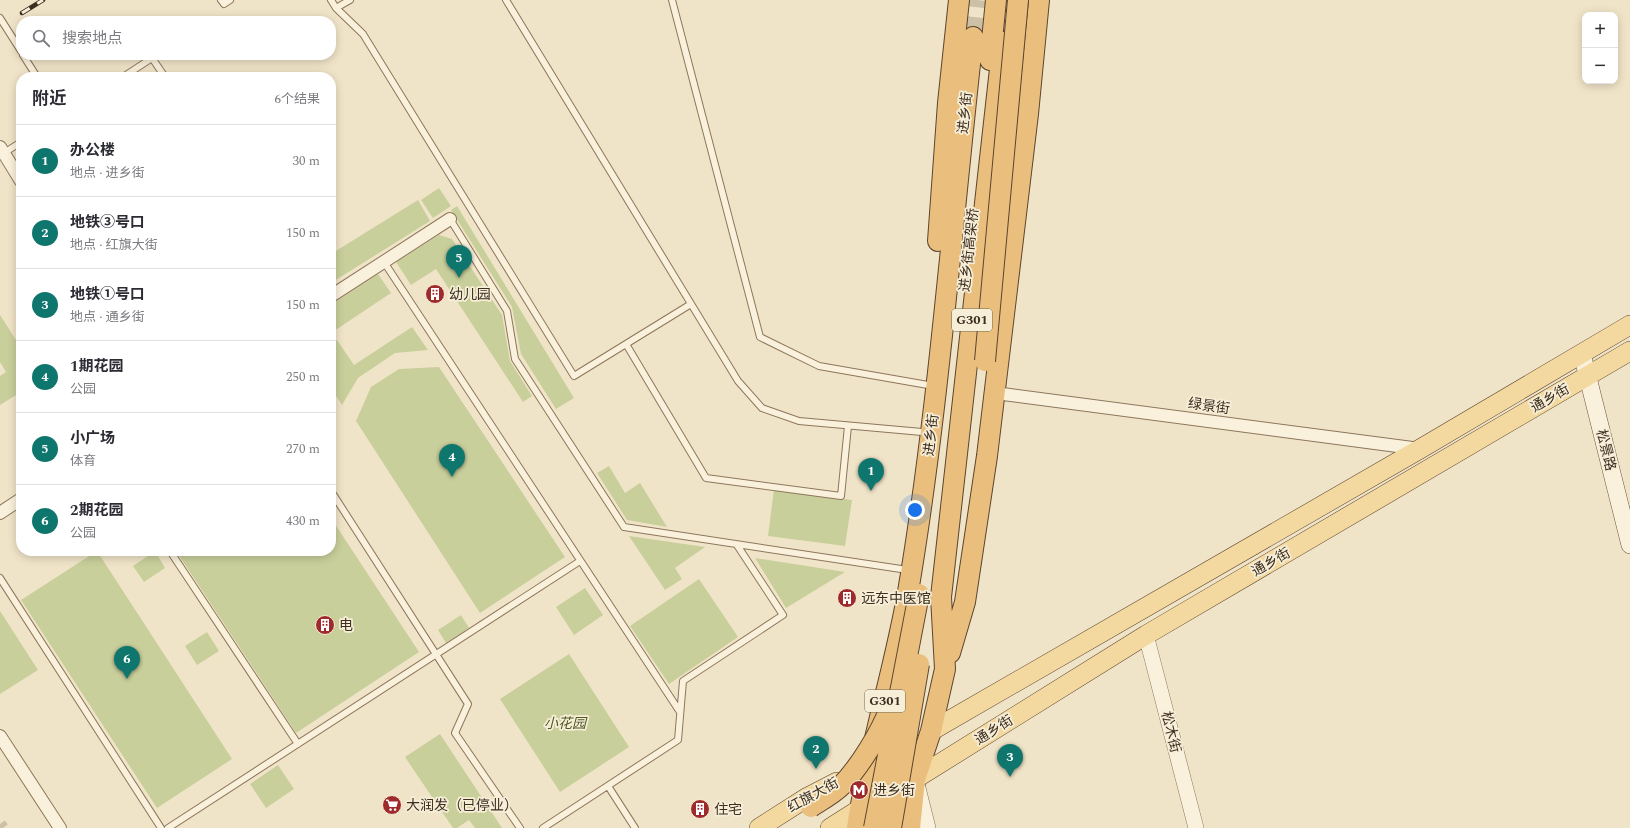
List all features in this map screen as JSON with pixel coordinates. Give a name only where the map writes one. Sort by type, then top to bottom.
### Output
[{"type":"highway","name":"进乡街","points":[[858,818],[867,768],[898,649],[930,445],[956,104],[964,36],[959,0]]},
{"type":"highway","name":"进乡街高架桥","points":[[925,594],[984,0]]},
{"type":"highway","name":"进乡街高架桥","points":[[925,594],[996,0]]},
{"type":"highway","points":[[945,669],[965,602],[973,475],[1018,0]]},
{"type":"highway","points":[[967,579],[987,456],[995,393],[1028,114],[1039,0]]},
{"type":"highway","name":"进乡街","points":[[910,828],[915,779],[931,731],[945,669],[942,597],[1003,42]]},
{"type":"highway","points":[[898,649],[897,592],[928,386],[956,104]]},
{"type":"highway","points":[[996,109],[1028,114]]},
{"type":"highway","points":[[811,807],[841,787],[867,751],[884,722],[904,668],[925,594]]},
{"type":"highway","points":[[891,828],[925,594]]},
{"type":"highway","points":[[874,828],[904,668]]},
{"type":"highway","name":"红旗大街","points":[[867,768],[931,731]]},
{"type":"highway","points":[[858,818],[915,779]]},
{"type":"main road","name":"通乡街","points":[[931,731],[1420,449],[1630,325]]},
{"type":"main road","name":"通乡街","points":[[915,779],[1146,635],[1630,351]]},
{"type":"main road","name":"松景路","points":[[1582,354],[1630,545]]},
{"type":"main road","name":"红旗大街","points":[[759,828],[806,798],[867,768]]},
{"type":"main road","points":[[779,828],[811,807]]},
{"type":"main road","points":[[830,828],[858,818]]},
{"type":"street","points":[[2,150],[16,173]]},
{"type":"street","points":[[336,293],[450,220]]},
{"type":"street","name":"绿景街","points":[[995,393],[1420,449]]},
{"type":"street","points":[[0,513],[16,502]]},
{"type":"street","name":"松木街","points":[[1146,635],[1196,828]]},
{"type":"street","points":[[0,736],[60,828]]},
{"type":"street","points":[[915,779],[928,828]]},
{"type":"lane","points":[[221,0],[224,4],[230,0]]},
{"type":"lane","points":[[331,0],[336,8],[363,34],[574,376],[691,304]]},
{"type":"lane","points":[[336,8],[350,0]]},
{"type":"lane","points":[[506,0],[738,381],[762,408],[799,421],[922,432]]},
{"type":"lane","points":[[672,0],[760,337],[819,366],[928,386]]},
{"type":"lane","points":[[0,18],[16,43]]},
{"type":"lane","points":[[26,60],[34,72]]},
{"type":"lane","points":[[131,72],[149,60]]},
{"type":"lane","points":[[153,60],[161,72]]},
{"type":"lane","points":[[2,150],[16,144]]},
{"type":"lane","points":[[450,220],[507,311],[515,359],[624,527],[901,569]]},
{"type":"lane","points":[[384,262],[680,712]]},
{"type":"lane","points":[[626,344],[706,478],[840,496],[848,426]]},
{"type":"lane","points":[[336,499],[468,704],[455,733],[520,828]]},
{"type":"lane","points":[[543,828],[678,740],[683,681],[783,615],[737,544]]},
{"type":"lane","points":[[173,556],[298,744]]},
{"type":"lane","points":[[168,828],[580,561]]},
{"type":"lane","points":[[0,578],[161,828]]},
{"type":"lane","points":[[608,786],[635,828]]},
{"type":"green space","points":[[439,188],[451,206],[433,218],[421,200]]},
{"type":"green space","points":[[418,200],[430,221],[336,280],[336,251]]},
{"type":"green space","points":[[457,206],[574,398],[556,409],[521,354],[512,307],[451,210]]},
{"type":"green space","points":[[439,235],[452,239],[502,315],[510,361],[532,396],[523,402],[436,269],[411,285],[396,262]]},
{"type":"green space","points":[[378,274],[391,293],[336,330],[336,302]]},
{"type":"green space","points":[[0,315],[16,340],[16,395],[0,405],[0,376],[6,372],[0,362]]},
{"type":"green space","points":[[412,327],[428,350],[395,353],[358,378],[342,405],[336,396],[336,341],[337,340],[354,365]]},
{"type":"green space","points":[[439,367],[565,557],[480,613],[356,421],[371,387],[399,369]]},
{"type":"green space","points":[[609,466],[625,493],[640,483],[667,527],[627,520],[597,473]]},
{"type":"green space","points":[[774,489],[852,500],[845,546],[768,536]]},
{"type":"green space","points":[[336,526],[419,652],[296,733],[179,556],[336,556]]},
{"type":"green space","points":[[629,536],[705,547],[675,568],[682,579],[665,590]]},
{"type":"green space","points":[[89,556],[100,556],[232,759],[157,808],[21,600]]},
{"type":"green space","points":[[148,556],[158,556],[165,568],[144,582],[133,566]]},
{"type":"green space","points":[[755,558],[845,572],[786,608]]},
{"type":"green space","points":[[699,579],[738,637],[669,684],[630,626]]},
{"type":"green space","points":[[585,588],[603,615],[574,635],[556,607]]},
{"type":"green space","points":[[0,611],[38,670],[0,694]]},
{"type":"green space","points":[[461,615],[469,628],[446,643],[438,630]]},
{"type":"green space","points":[[207,632],[219,651],[197,665],[185,646]]},
{"type":"green space","name":"小花园","points":[[569,654],[629,747],[560,792],[500,699]]},
{"type":"green space","points":[[440,734],[502,828],[475,828],[469,820],[457,828],[453,828],[405,757]]},
{"type":"green space","points":[[278,765],[294,789],[266,808],[250,784]]},
{"type":"tunnel","points":[[973,37],[977,0]]},
{"type":"tunnel","points":[[1003,42],[1008,0]]},
{"type":"tunnel","points":[[0,824],[3,828]]},
{"type":"railway","points":[[22,13],[43,0]]},
{"type":"place","name":"小广场","points":[[459,278]]},
{"type":"place","name":"幼儿园","points":[[435,294]]},
{"type":"place","name":"1期花园","points":[[452,477]]},
{"type":"place","name":"办公楼","points":[[871,491]]},
{"type":"place","name":"远东中医馆","points":[[847,598]]},
{"type":"place","name":"电","points":[[325,625]]},
{"type":"place","name":"2期花园","points":[[127,679]]},
{"type":"place","name":"地铁③号口","points":[[816,769]]},
{"type":"place","name":"地铁①号口","points":[[1010,777]]},
{"type":"place","name":"进乡街","points":[[859,790]]},
{"type":"place","name":"大润发（已停业）","points":[[392,805]]},
{"type":"place","name":"住宅","points":[[700,809]]}]
